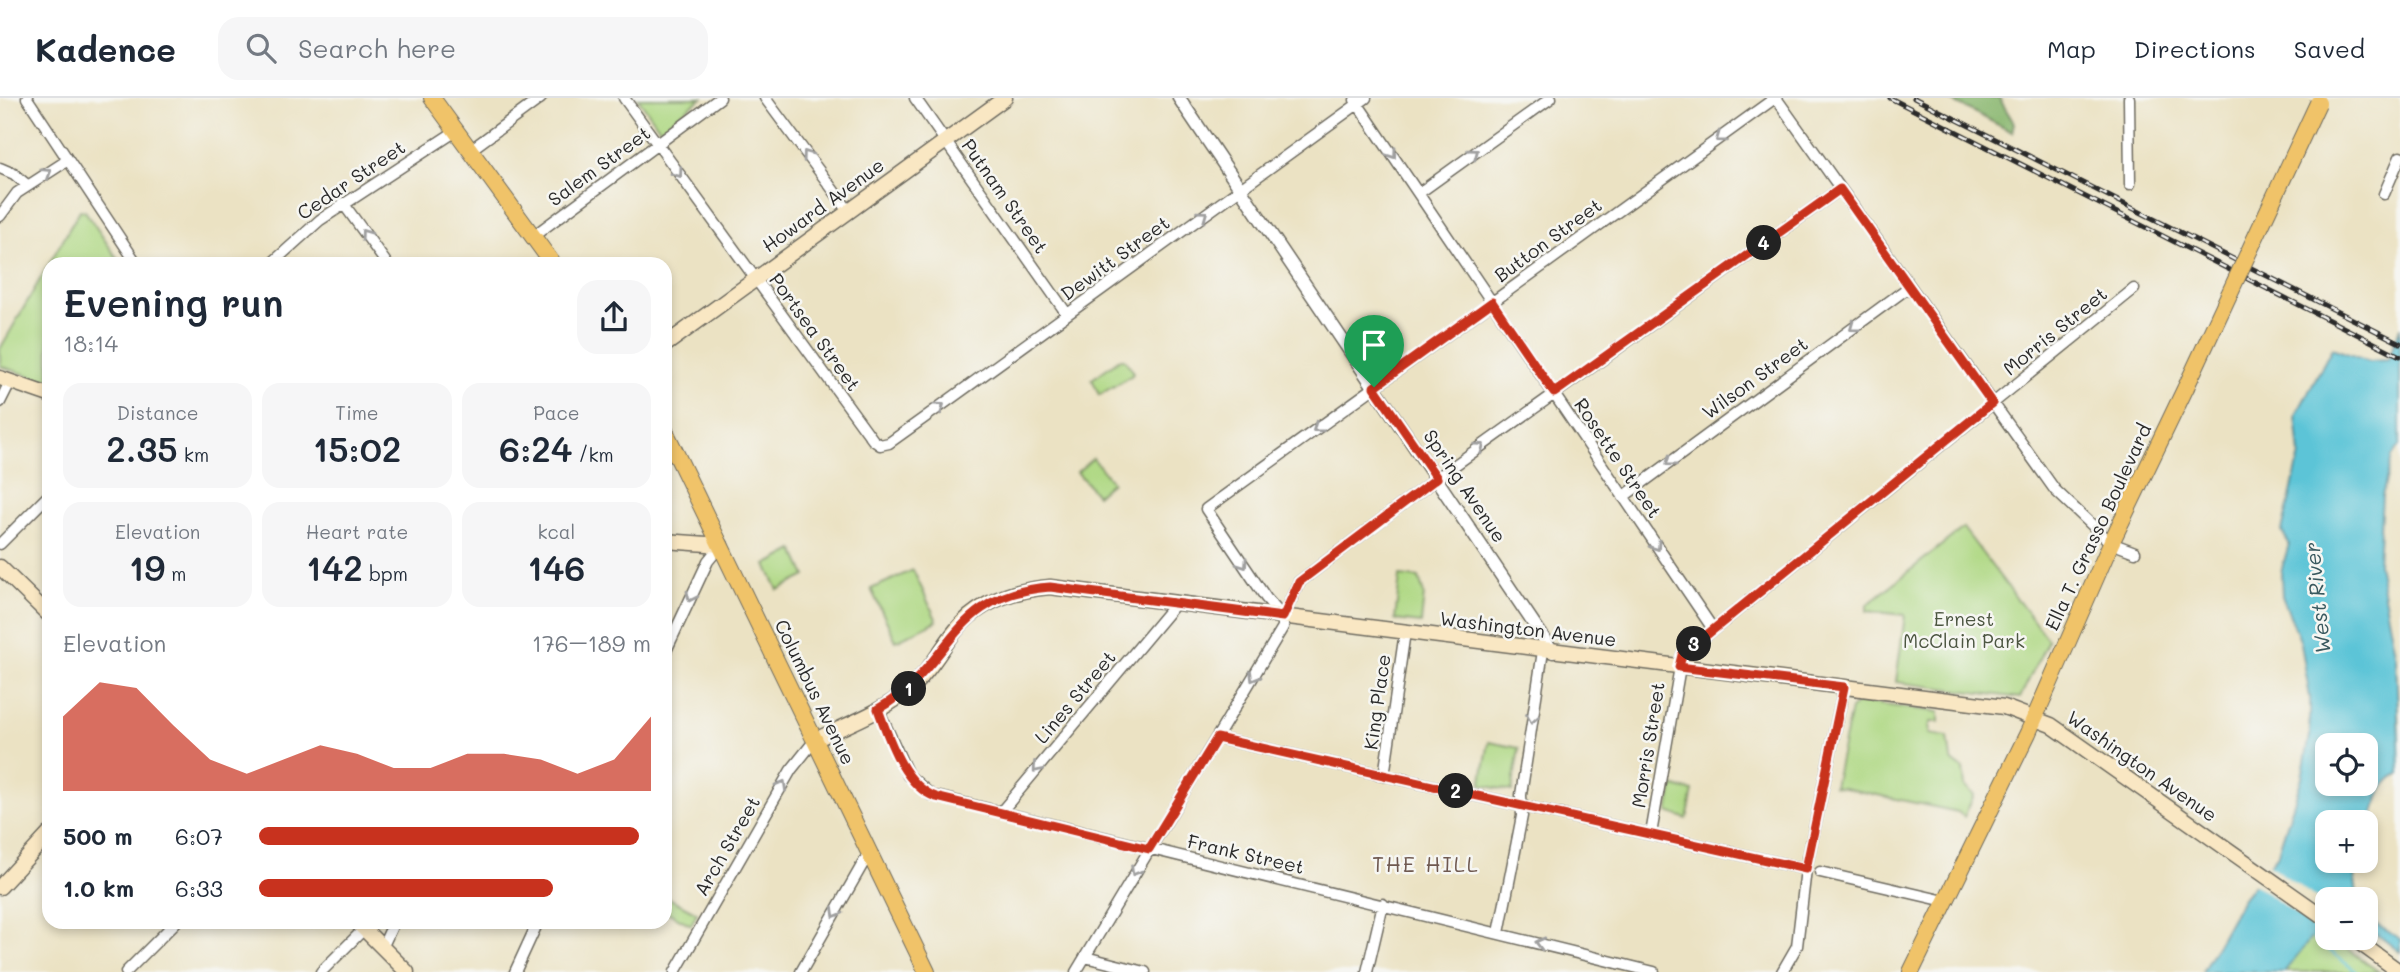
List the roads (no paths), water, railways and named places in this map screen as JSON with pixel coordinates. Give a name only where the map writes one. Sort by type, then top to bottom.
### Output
[{"type":"main road","points":[[432,98],[548,257]]},
{"type":"main road","name":"Howard Avenue","points":[[672,340],[1005,98]]},
{"type":"main road","name":"Ella T. Grasso Boulevard","points":[[1911,972],[2034,718],[2112,543],[2319,100]]},
{"type":"main road","points":[[5,380],[42,393]]},
{"type":"main road","name":"Columbus Avenue","points":[[672,445],[927,972]]},
{"type":"main road","points":[[672,542],[721,545]]},
{"type":"main road","points":[[0,567],[42,608]]},
{"type":"main road","name":"Washington Avenue","points":[[815,740],[878,709],[918,681],[968,618],[980,608],[1026,589],[1050,587],[1548,652],[1992,705],[2034,718],[2073,740],[2315,911]]},
{"type":"main road","points":[[0,887],[42,842]]},
{"type":"main road","points":[[363,929],[407,972]]},
{"type":"main road","points":[[2370,950],[2400,972]]},
{"type":"street","points":[[27,98],[131,257]]},
{"type":"street","points":[[469,151],[541,98]]},
{"type":"street","name":"Portsea Street","points":[[624,98],[873,440],[884,445]]},
{"type":"street","name":"Salem Street","points":[[532,237],[720,98]]},
{"type":"street","points":[[765,98],[848,210]]},
{"type":"street","name":"Putnam Street","points":[[915,98],[1067,314]]},
{"type":"street","name":"Spring Avenue","points":[[1179,98],[1437,478],[1548,652]]},
{"type":"street","points":[[1419,193],[1551,98]]},
{"type":"street","points":[[1776,98],[2056,490],[2112,543],[2135,552]]},
{"type":"street","name":"Button Street","points":[[1283,617],[1266,598],[1206,509],[1776,98]]},
{"type":"street","points":[[2129,98],[2130,184]]},
{"type":"street","name":"Dewitt Street","points":[[884,445],[1359,100]]},
{"type":"street","name":"Rosette Street","points":[[1359,100],[1713,629]]},
{"type":"street","name":"Cedar Street","points":[[278,257],[303,234],[343,204],[456,131]]},
{"type":"street","points":[[2384,194],[2400,157]]},
{"type":"street","points":[[0,216],[17,193],[68,160]]},
{"type":"street","points":[[0,168],[19,177],[27,186]]},
{"type":"street","points":[[1076,972],[1283,627],[1283,617],[1299,582],[1554,393],[1840,189]]},
{"type":"street","points":[[343,204],[382,257]]},
{"type":"street","name":"Wilson Street","points":[[1623,497],[1909,287]]},
{"type":"street","name":"Morris Street","points":[[1651,834],[1682,655],[2134,289]]},
{"type":"street","points":[[0,402],[5,380]]},
{"type":"street","points":[[0,544],[42,504]]},
{"type":"street","points":[[672,638],[708,561],[721,545]]},
{"type":"street","name":"Lines Street","points":[[1000,812],[1175,603]]},
{"type":"street","name":"King Place","points":[[1384,776],[1405,632]]},
{"type":"street","points":[[1499,933],[1522,816],[1521,804],[1548,652]]},
{"type":"street","points":[[1782,972],[1797,946],[1806,869],[1844,687]]},
{"type":"street","name":"Frank Street","points":[[878,709],[905,768],[916,785],[931,795],[1654,972]]},
{"type":"street","points":[[1217,738],[1806,869]]},
{"type":"street","name":"Arch Street","points":[[675,972],[791,770],[815,740]]},
{"type":"street","points":[[801,972],[869,853]]},
{"type":"street","points":[[1820,872],[1945,901]]},
{"type":"street","points":[[1367,972],[1383,904]]},
{"type":"street","points":[[126,972],[169,929]]},
{"type":"street","points":[[321,972],[357,929]]},
{"type":"street","points":[[382,948],[391,929]]},
{"type":"street","points":[[515,972],[535,929]]},
{"type":"street","points":[[1085,957],[1145,972]]},
{"type":"water","name":"West River","points":[[2400,327],[2400,446],[2392,457],[2382,496],[2378,564],[2396,658],[2400,774],[2387,783],[2375,810],[2315,810],[2315,873],[2354,873],[2356,887],[2315,887],[2315,930],[2284,972],[2202,972],[2242,899],[2277,856],[2302,777],[2310,736],[2310,698],[2301,643],[2282,596],[2281,572],[2289,544],[2282,531],[2300,455],[2296,415],[2332,348],[2368,361],[2388,360]]},
{"type":"water","points":[[2378,926],[2400,939],[2400,952],[2378,935]]},
{"type":"waterway","points":[[2312,937],[2357,972]]},
{"type":"railway","points":[[1890,98],[2400,356]]},
{"type":"railway","points":[[1914,98],[2400,343]]},
{"type":"district","name":"THE HILL","points":[[1426,865]]},
{"type":"park label","name":"Ernest McClain Park","points":[[1964,630]]}]
